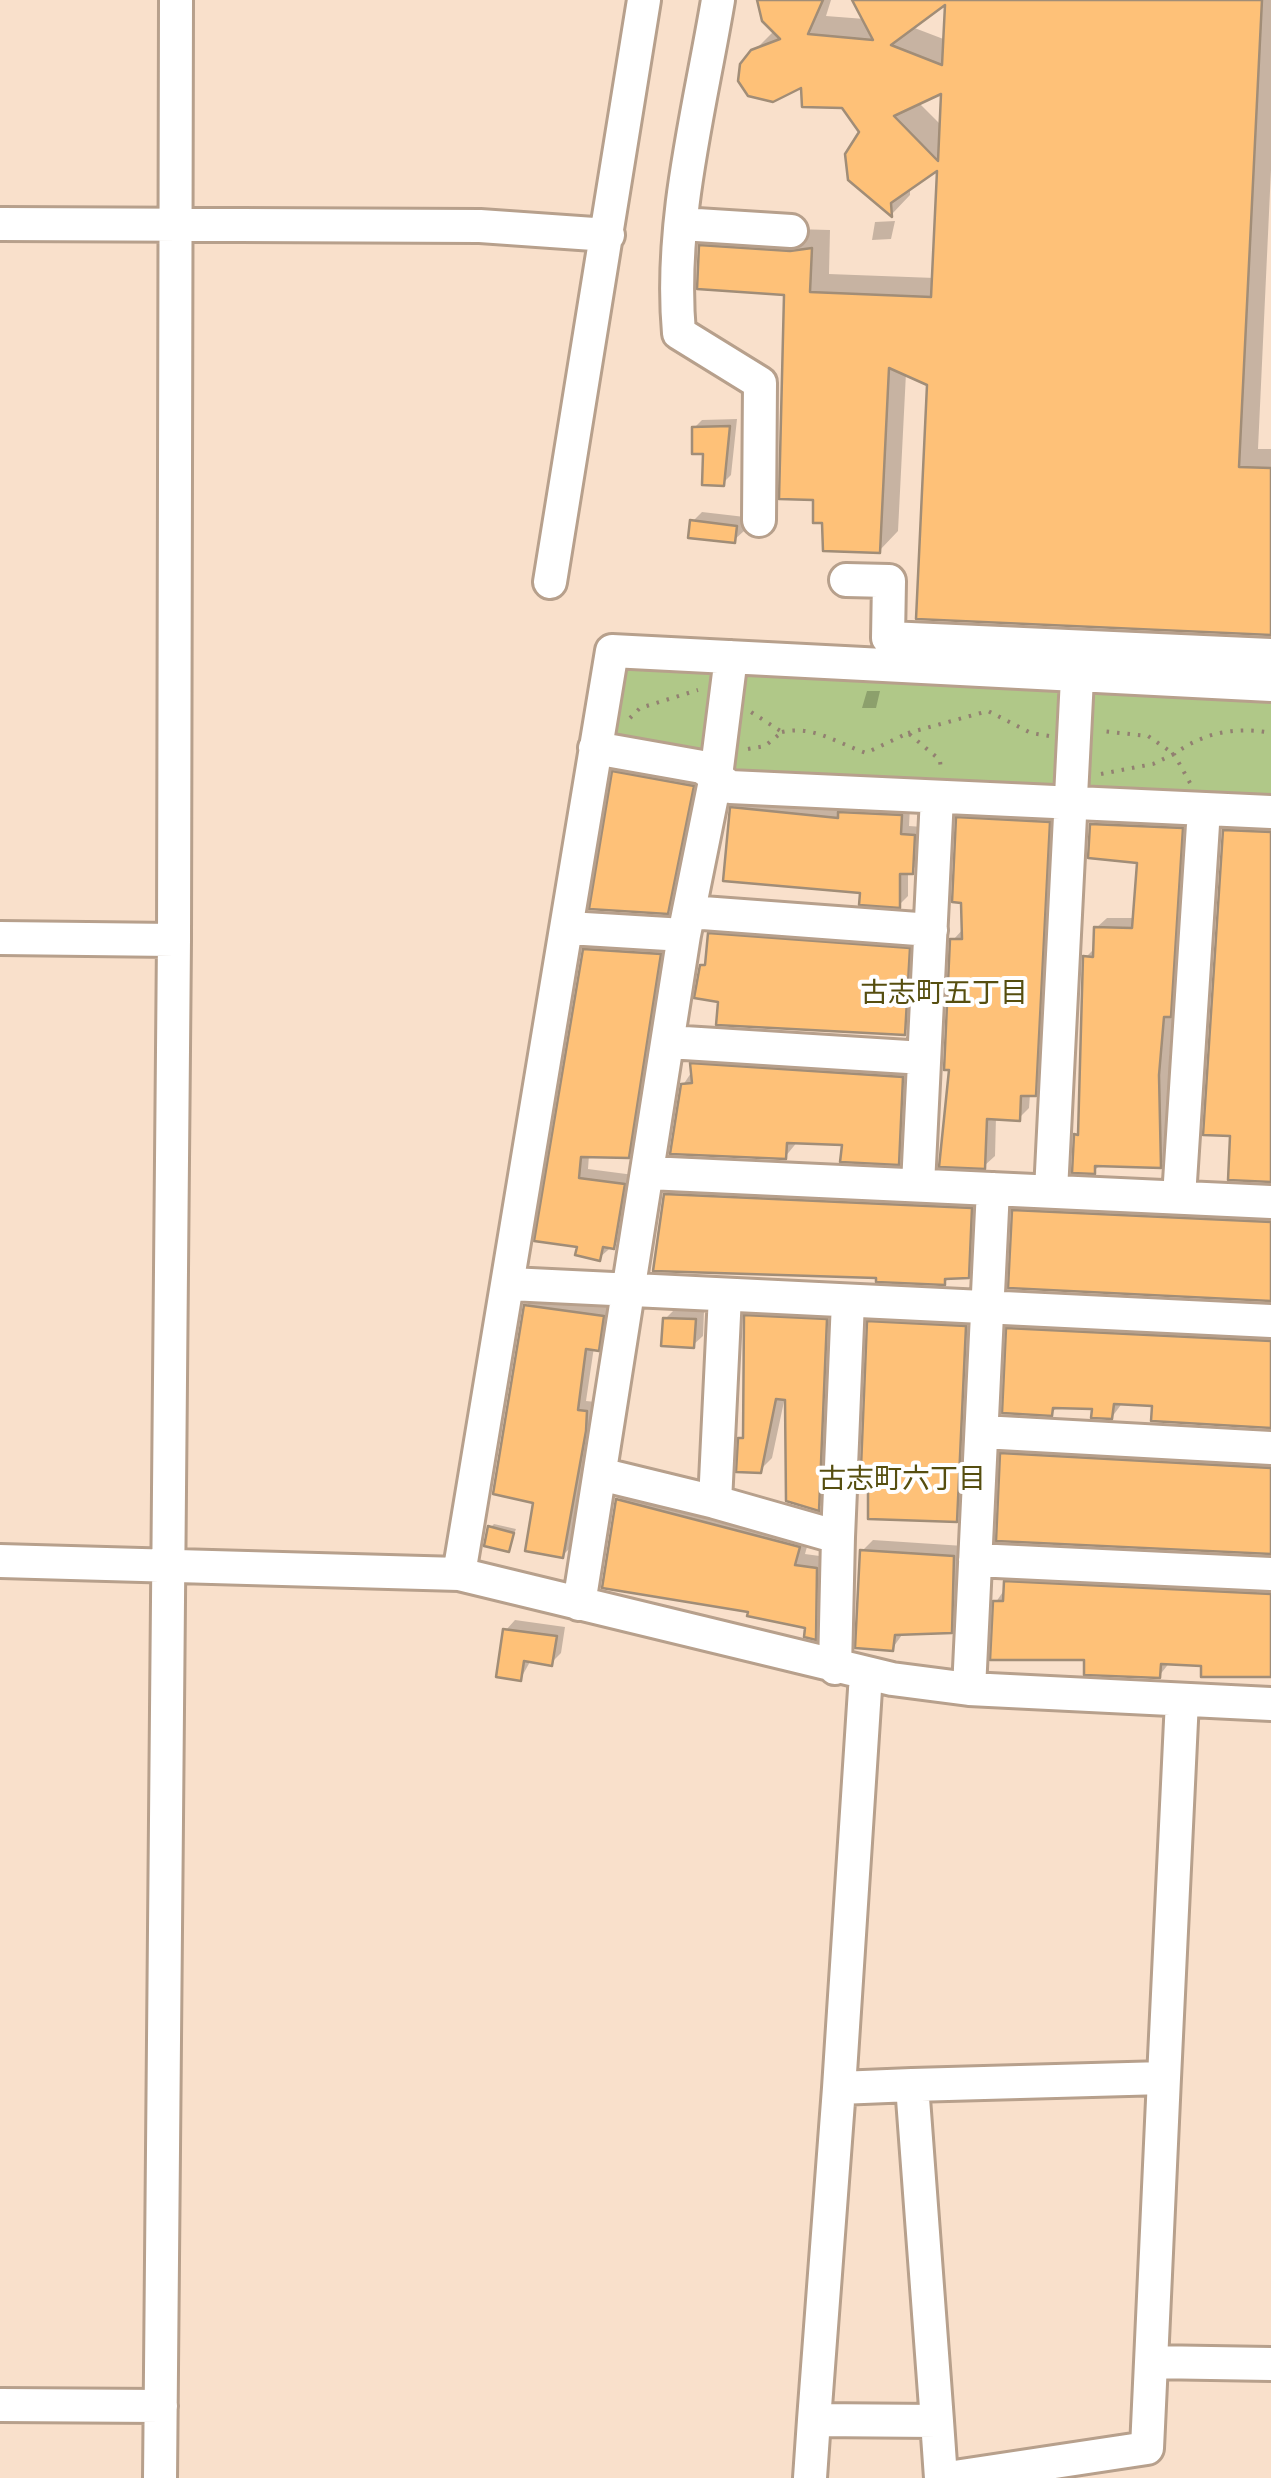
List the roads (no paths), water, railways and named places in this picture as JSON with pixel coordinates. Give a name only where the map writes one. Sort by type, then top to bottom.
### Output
[{"type":"street","points":[[160,2478],[170,1564],[176,0]]},
{"type":"street","points":[[550,582],[644,0]]},
{"type":"street","points":[[718,0],[681,224],[675,293],[679,332],[760,383],[760,520]]},
{"type":"street","points":[[0,224],[480,226],[608,235]]},
{"type":"street","points":[[681,224],[791,231]]},
{"type":"street","points":[[846,580],[889,581],[888,638],[1271,655]]},
{"type":"street","points":[[459,1574],[612,651],[1076,678],[1271,684]]},
{"type":"street","points":[[579,1604],[686,923],[716,776],[731,656]]},
{"type":"street","points":[[1051,1191],[1076,678]]},
{"type":"street","points":[[595,748],[702,768],[730,787],[1271,812]]},
{"type":"street","points":[[918,1185],[937,797]]},
{"type":"street","points":[[1179,1197],[1204,809]]},
{"type":"street","points":[[568,928],[686,923],[931,930]]},
{"type":"street","points":[[0,938],[174,940]]},
{"type":"street","points":[[668,1042],[924,1058]]},
{"type":"street","points":[[648,1173],[1271,1202]]},
{"type":"street","points":[[969,1689],[994,1189]]},
{"type":"street","points":[[510,1284],[1271,1321]]},
{"type":"street","points":[[715,1502],[725,1294]]},
{"type":"street","points":[[810,2478],[839,2088],[851,1671],[838,1536],[848,1300]]},
{"type":"street","points":[[982,1432],[1271,1448]]},
{"type":"street","points":[[600,1474],[838,1536]]},
{"type":"street","points":[[975,1560],[1271,1574]]},
{"type":"street","points":[[0,1561],[459,1574],[851,1671],[969,1689],[1271,1704]]},
{"type":"street","points":[[912,2084],[944,2478],[1147,2463],[1182,1700]]},
{"type":"street","points":[[839,2088],[1164,2078]]},
{"type":"street","points":[[1151,2362],[1271,2364]]},
{"type":"street","points":[[0,2406],[161,2406]]},
{"type":"street","points":[[814,2420],[937,2421]]},
{"type":"district","name":"古志町五丁目","points":[[944,995]]},
{"type":"district","name":"古志町六丁目","points":[[902,1481]]}]
